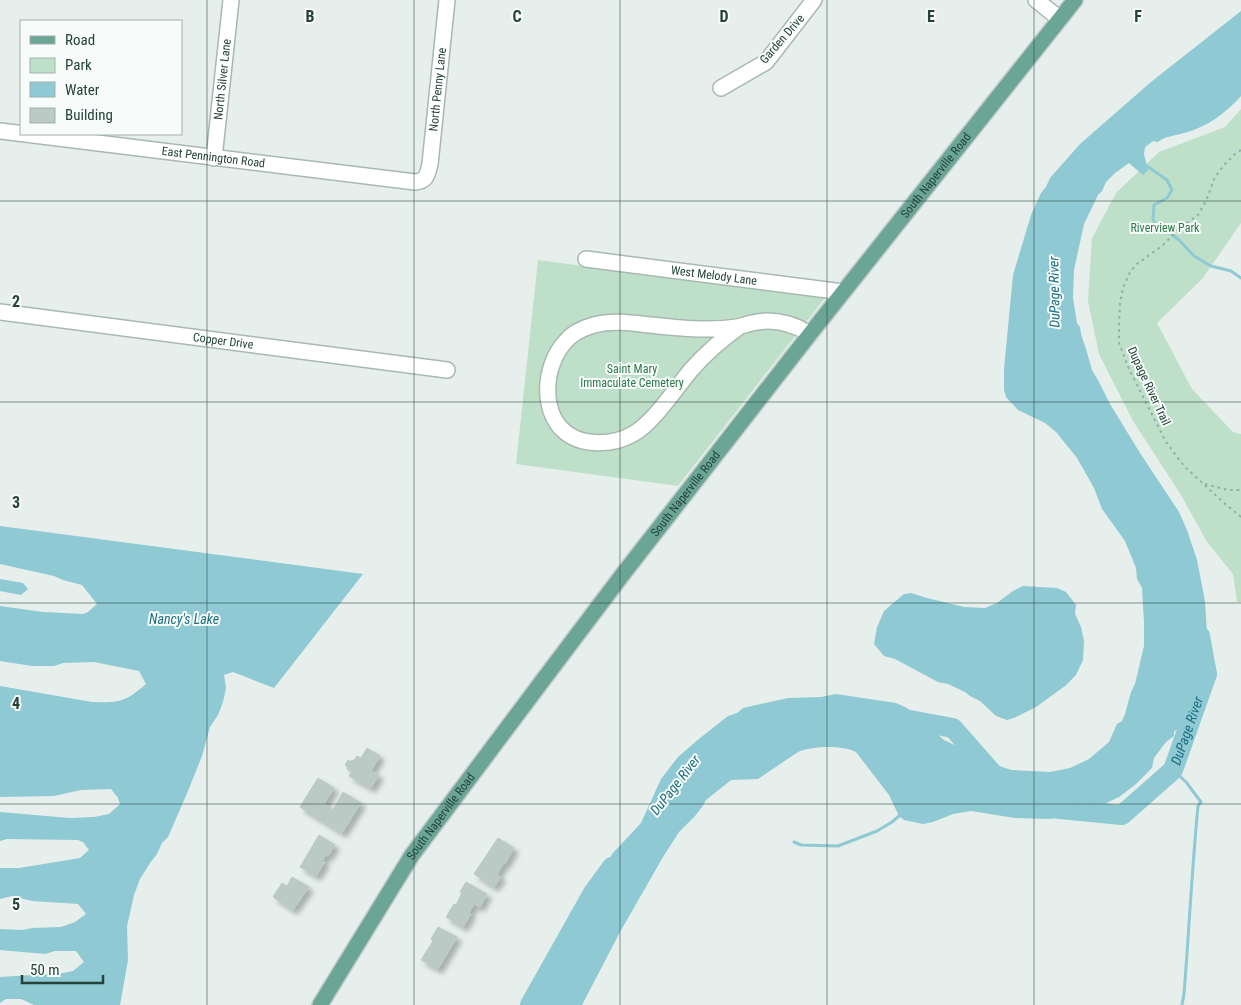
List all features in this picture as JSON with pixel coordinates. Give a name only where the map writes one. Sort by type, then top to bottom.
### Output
[{"type":"main road","name":"South Naperville Road","points":[[320,1005],[412,855],[612,589],[843,292],[1075,0]]},
{"type":"street","name":"North Silver Lane","points":[[214,158],[231,0]]},
{"type":"street","name":"North Penny Lane","points":[[426,178],[430,164],[447,0]]},
{"type":"street","name":"Garden Drive","points":[[721,88],[766,62],[814,0]]},
{"type":"street","points":[[1036,0],[1060,19]]},
{"type":"street","name":"East Pennington Road","points":[[0,131],[20,134]]},
{"type":"street","name":"East Pennington Road","points":[[32,135],[414,182],[422,182],[426,178]]},
{"type":"street","name":"West Melody Lane","points":[[586,259],[843,292]]},
{"type":"street","name":"Copper Drive","points":[[0,312],[446,370]]},
{"type":"street","points":[[738,327],[704,356],[642,428],[624,439],[598,443],[575,438],[565,432],[549,408],[548,386],[553,361],[564,343],[577,332],[596,324],[610,322],[714,329],[738,327],[753,322],[778,322],[794,326],[810,334]]},
{"type":"path","name":"Dupage River Trail","points":[[1241,150],[1225,164],[1215,177],[1206,201],[1198,215],[1137,264],[1130,272],[1123,288],[1120,303],[1119,343],[1137,387],[1166,442],[1184,466],[1241,517]]},
{"type":"path","name":"Dupage River Trail","points":[[1203,483],[1228,490],[1241,490]]},
{"type":"green space","name":"Riverview Park","points":[[1241,109],[1241,223],[1203,278],[1157,323],[1192,389],[1233,432],[1241,434],[1241,602],[1237,602],[1233,574],[1207,542],[1181,495],[1133,421],[1099,354],[1088,301],[1092,238],[1116,193],[1159,152],[1225,127]]},
{"type":"green space","name":"Saint Mary Immaculate Cemetery","points":[[538,260],[825,298],[678,486],[516,464]]},
{"type":"water","points":[[1241,11],[1241,96],[1222,114],[1208,123],[1164,138],[1158,142],[1153,141],[1145,147],[1144,154],[1148,170],[1143,175],[1129,163],[1106,182],[1084,224],[1074,270],[1073,298],[1077,323],[1080,327],[1092,370],[1140,453],[1179,512],[1197,560],[1205,601],[1208,650],[1197,693],[1181,725],[1174,732],[1174,736],[1166,742],[1154,758],[1152,768],[1119,797],[1104,804],[1098,804],[1089,809],[1078,811],[1072,815],[1049,819],[1015,818],[971,811],[953,814],[923,824],[904,820],[899,816],[889,795],[856,752],[843,748],[827,747],[811,748],[798,752],[758,779],[731,780],[706,800],[695,816],[679,832],[663,857],[620,932],[582,1005],[540,1005],[586,913],[601,875],[612,854],[641,823],[661,779],[678,757],[728,716],[737,713],[743,708],[788,698],[821,697],[836,694],[896,703],[907,708],[944,740],[1011,770],[1050,772],[1070,768],[1089,759],[1109,742],[1117,724],[1122,721],[1125,714],[1135,684],[1144,646],[1142,588],[1137,579],[1136,568],[1125,541],[1102,509],[1094,488],[1077,458],[1056,432],[1045,423],[1018,410],[1006,397],[1004,369],[1013,275],[1031,215],[1050,178],[1080,144],[1151,82]]},
{"type":"water","name":"Nancy's Lake","points":[[0,526],[363,574],[274,688],[233,672],[224,675],[226,688],[223,702],[218,715],[210,727],[202,756],[188,791],[168,837],[162,843],[140,879],[134,895],[127,926],[128,960],[120,1005],[34,1005],[21,999],[6,999],[0,1003],[0,977],[63,973],[73,971],[84,962],[76,951],[55,951],[45,954],[0,950],[0,929],[23,930],[61,927],[75,922],[86,914],[78,904],[32,901],[12,896],[0,899],[0,868],[19,868],[80,858],[89,850],[83,842],[78,840],[7,839],[0,841],[0,812],[70,818],[94,817],[109,814],[120,804],[111,789],[81,790],[54,796],[0,797],[0,686],[101,702],[127,698],[146,684],[139,671],[94,662],[32,666],[0,661],[0,606],[43,612],[83,614],[97,604],[82,585],[54,576],[0,564]]},
{"type":"water","points":[[0,579],[23,583],[28,589],[21,595],[0,591]]},
{"type":"water","points":[[1023,586],[1057,588],[1066,592],[1076,605],[1075,614],[1081,627],[1084,641],[1083,660],[1076,675],[1065,686],[1036,707],[1014,718],[1007,720],[996,716],[980,701],[965,692],[948,684],[938,682],[895,659],[884,656],[874,644],[877,627],[884,611],[904,594],[911,593],[964,607],[985,608],[997,603]]},
{"type":"building","points":[[367,748],[380,756],[371,771],[379,775],[371,788],[349,776],[352,772],[345,765],[348,760],[354,761],[357,756],[361,758]]},
{"type":"building","points":[[318,778],[334,788],[324,804],[333,810],[343,792],[361,803],[342,833],[300,807]]},
{"type":"building","points":[[319,835],[335,845],[328,856],[326,855],[322,861],[325,862],[316,876],[300,867]]},
{"type":"building","points":[[498,838],[514,848],[497,874],[501,877],[494,887],[474,874]]},
{"type":"building","points":[[292,877],[309,887],[293,910],[273,897],[282,883],[287,886]]},
{"type":"building","points":[[466,882],[487,894],[480,907],[474,904],[469,913],[471,914],[463,927],[446,917],[454,904],[456,905],[462,893],[460,892]]},
{"type":"building","points":[[438,927],[457,937],[438,969],[421,960],[433,941],[431,939]]},
{"type":"waterway","points":[[1144,164],[1167,180],[1172,190],[1167,198],[1154,205],[1153,219],[1157,228],[1165,229],[1194,256],[1211,266],[1231,271],[1241,278]]},
{"type":"waterway","name":"DuPage River","points":[[1050,808],[1122,815],[1173,770],[1207,674],[1200,636]]},
{"type":"waterway","name":"DuPage River","points":[[899,718],[953,728],[995,776]]},
{"type":"waterway","points":[[1173,770],[1186,782],[1201,802],[1198,806],[1182,1005]]},
{"type":"waterway","points":[[794,842],[801,845],[838,846],[877,831],[899,816]]},
{"type":"waterway","name":"DuPage River","points":[[530,1005],[593,893],[612,867]]}]
